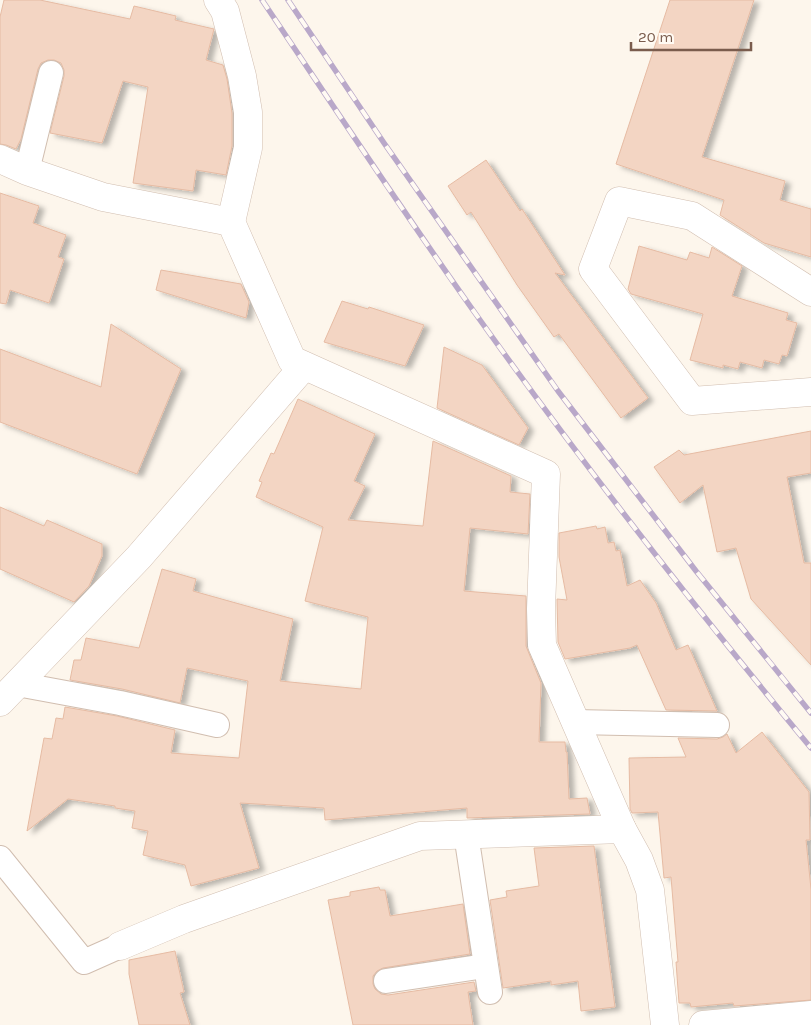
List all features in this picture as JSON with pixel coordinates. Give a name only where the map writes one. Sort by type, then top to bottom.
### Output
[{"type":"street","points":[[218,0],[226,11],[242,76],[248,112],[248,148],[231,222],[292,360],[546,474],[541,609],[542,644],[622,829],[639,860],[650,890],[665,1025]]},
{"type":"street","points":[[0,159],[27,171],[103,197],[231,222]]},
{"type":"street","points":[[811,292],[692,216],[620,201],[593,269],[692,401],[811,392]]},
{"type":"street","points":[[8,693],[139,557],[304,366]]},
{"type":"street","points":[[120,946],[184,920],[420,836],[622,829]]},
{"type":"street","points":[[703,1025],[811,1015]]},
{"type":"lane","points":[[27,171],[51,73]]},
{"type":"lane","points":[[8,693],[120,702],[217,725]]},
{"type":"lane","points":[[575,722],[717,725]]},
{"type":"lane","points":[[466,834],[490,992]]},
{"type":"lane","points":[[0,858],[84,962],[120,946]]},
{"type":"lane","points":[[386,981],[486,966]]},
{"type":"building","points":[[4,0],[40,0],[130,19],[134,6],[176,16],[175,20],[214,29],[206,60],[223,65],[232,113],[232,146],[226,175],[196,170],[193,191],[133,183],[148,87],[123,81],[102,143],[50,133],[64,76],[61,63],[54,60],[41,63],[38,69],[21,139],[16,149],[0,144],[0,17]]},
{"type":"building","points":[[670,0],[754,0],[702,157],[785,181],[780,200],[811,209],[811,257],[764,243],[720,215],[724,200],[616,164]]},
{"type":"building","points":[[486,160],[520,211],[522,209],[565,275],[555,273],[648,398],[621,418],[559,334],[554,337],[517,285],[471,212],[467,215],[448,186]]},
{"type":"building","points":[[0,193],[39,206],[33,223],[66,235],[58,257],[64,259],[49,303],[10,290],[6,304],[0,303]]},
{"type":"building","points":[[639,246],[687,260],[690,252],[709,258],[712,247],[742,266],[732,296],[788,313],[786,320],[797,323],[787,356],[782,355],[779,364],[764,360],[762,368],[740,362],[738,369],[723,365],[723,368],[690,360],[703,314],[631,294],[628,289]]},
{"type":"building","points":[[161,270],[241,284],[249,302],[246,318],[156,290]]},
{"type":"building","points":[[342,301],[368,309],[369,307],[424,325],[405,366],[324,342]]},
{"type":"building","points":[[111,324],[181,369],[137,474],[0,422],[0,349],[101,387]]},
{"type":"building","points":[[444,347],[482,365],[528,428],[519,445],[437,408]]},
{"type":"building","points":[[298,399],[375,434],[354,481],[365,486],[348,520],[423,526],[433,441],[511,476],[510,492],[530,494],[528,534],[470,528],[464,591],[526,596],[526,646],[541,683],[539,742],[565,742],[569,799],[587,798],[590,814],[467,818],[467,808],[325,820],[324,808],[240,803],[259,868],[191,886],[185,865],[143,855],[148,831],[132,828],[135,811],[68,799],[27,831],[44,738],[52,739],[56,718],[63,719],[65,707],[117,716],[175,730],[171,753],[239,758],[248,681],[187,668],[180,703],[122,689],[70,680],[74,660],[81,660],[86,638],[139,648],[162,569],[196,579],[193,591],[293,619],[280,681],[361,689],[368,617],[305,601],[323,527],[256,497],[262,482],[259,481],[271,453],[274,454]]},
{"type":"building","points":[[811,431],[811,473],[787,477],[804,563],[811,563],[811,665],[751,599],[736,548],[717,552],[703,485],[680,503],[654,467],[679,450],[684,455]]},
{"type":"building","points":[[0,507],[44,526],[47,520],[102,544],[102,556],[89,586],[74,602],[0,569]]},
{"type":"building","points":[[596,526],[597,529],[605,527],[608,543],[614,542],[616,551],[620,550],[627,586],[640,580],[656,603],[676,650],[688,645],[717,711],[666,710],[637,645],[630,648],[565,659],[558,642],[557,599],[567,600],[559,557],[559,533]]},
{"type":"building","points":[[762,732],[809,792],[810,840],[806,840],[811,889],[811,1000],[734,1006],[733,1003],[691,1007],[690,1003],[679,1003],[676,962],[678,962],[671,877],[664,878],[658,812],[632,813],[630,809],[629,758],[686,757],[678,738],[717,739],[727,734],[736,753]]},
{"type":"building","points":[[594,846],[615,1007],[581,1011],[578,981],[551,985],[551,981],[503,988],[490,900],[507,897],[506,891],[539,886],[534,848]]},
{"type":"building","points":[[379,887],[380,890],[385,890],[390,916],[463,904],[470,954],[383,968],[373,976],[375,989],[381,994],[388,995],[474,982],[476,991],[468,992],[473,1025],[353,1025],[328,900],[350,896],[350,892]]},
{"type":"building","points":[[175,951],[184,992],[180,993],[190,1025],[139,1025],[129,974],[129,960]]},
{"type":"railway","points":[[262,0],[424,241],[520,375],[642,537],[811,748]]},
{"type":"railway","points":[[288,0],[384,143],[558,391],[696,571],[811,713]]}]
